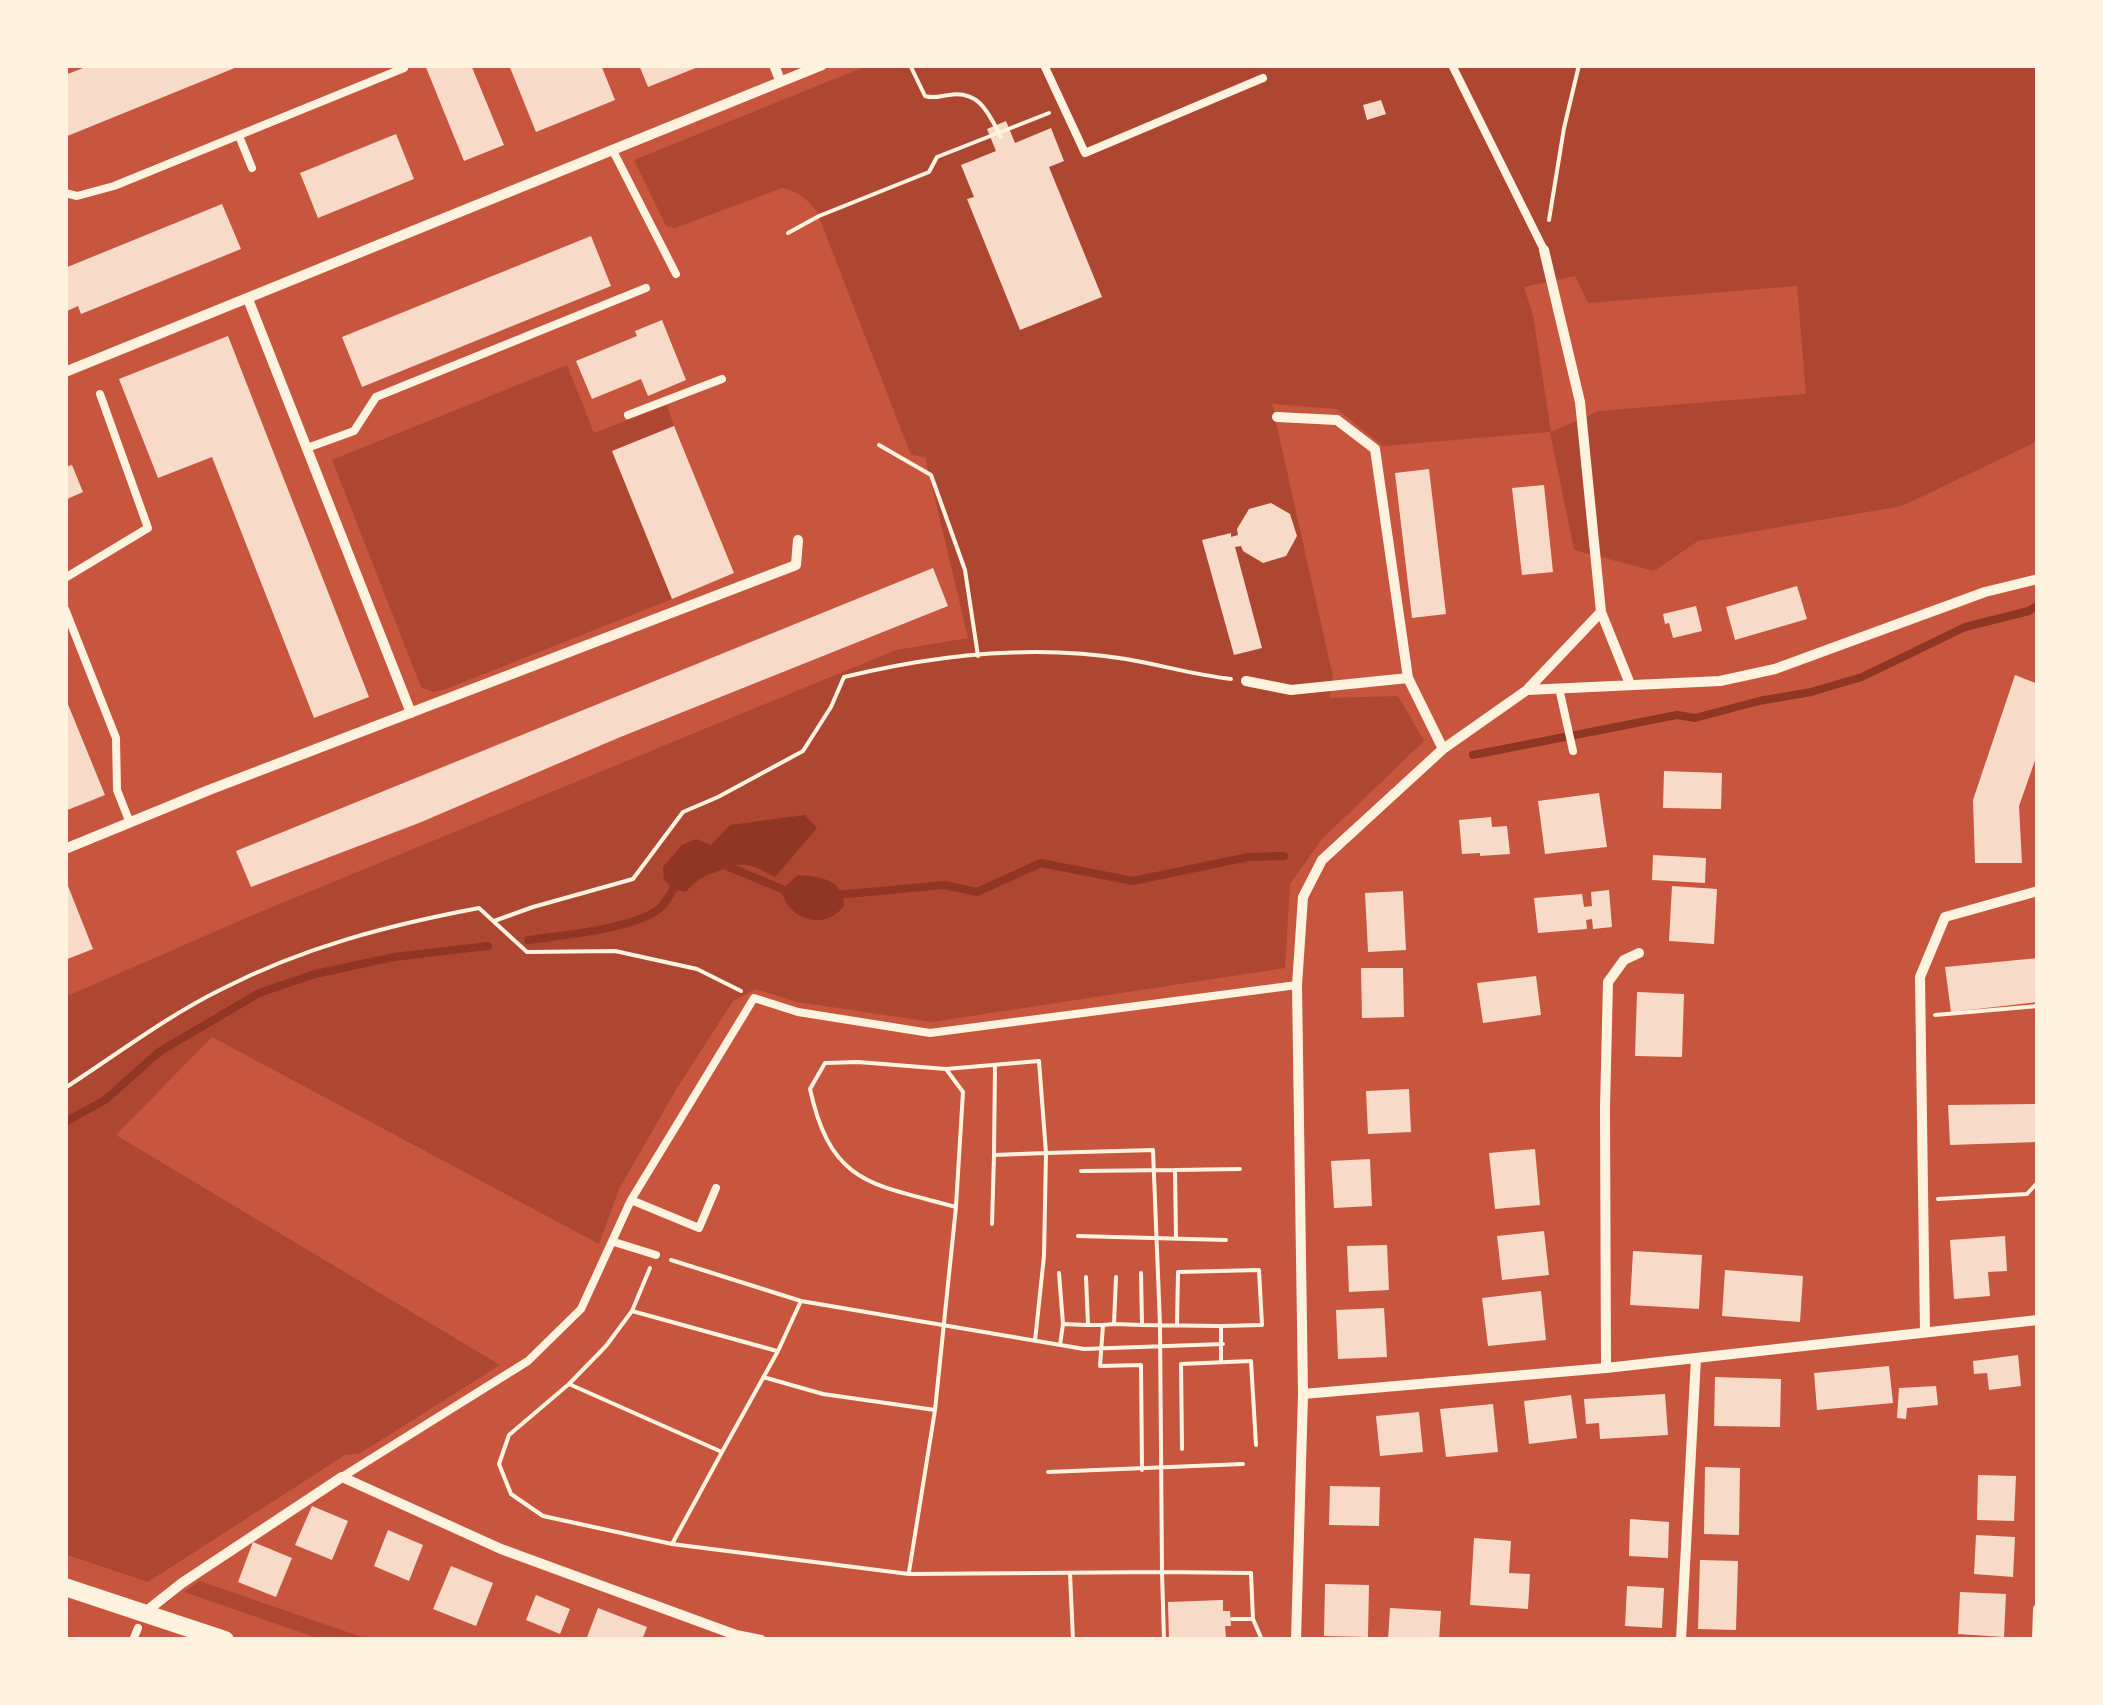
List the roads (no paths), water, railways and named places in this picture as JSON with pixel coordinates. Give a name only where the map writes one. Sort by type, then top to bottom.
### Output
[{"type":"street","points":[[774,65],[780,80]]},
{"type":"street","points":[[65,372],[822,65]]},
{"type":"street","points":[[1544,250],[1580,402],[1601,612],[1630,684]]},
{"type":"street","points":[[248,298],[411,713]]},
{"type":"street","points":[[1277,417],[1337,420],[1374,450],[1408,678],[1443,749]]},
{"type":"street","points":[[65,850],[796,565],[798,540]]},
{"type":"street","points":[[1527,690],[1720,681],[1776,669],[1985,592],[2038,580]]},
{"type":"street","points":[[1296,1640],[1303,1394],[1296,985],[1303,897],[1322,860],[1443,749],[1527,690],[1601,612]]},
{"type":"street","points":[[1246,681],[1290,690],[1408,678]]},
{"type":"street","points":[[1924,1331],[1920,977],[1945,918],[2038,892]]},
{"type":"street","points":[[1606,1368],[1604,1108],[1608,982],[1624,960],[1639,952]]},
{"type":"street","points":[[1303,1394],[1606,1368],[2038,1320]]},
{"type":"street","points":[[1681,1640],[1696,1358]]},
{"type":"street","points":[[141,1620],[182,1583],[342,1477],[502,1548],[736,1635],[761,1640]]},
{"type":"street","points":[[65,1587],[141,1620],[225,1640]]},
{"type":"street","points":[[2037,1640],[2038,1610]]},
{"type":"lane","points":[[1044,65],[1085,153],[1263,78]]},
{"type":"lane","points":[[1452,65],[1544,250]]},
{"type":"lane","points":[[65,193],[77,196],[114,186],[404,68]]},
{"type":"lane","points":[[239,136],[252,168]]},
{"type":"lane","points":[[612,149],[676,274]]},
{"type":"lane","points":[[307,448],[354,431],[376,398],[646,288]]},
{"type":"lane","points":[[628,415],[722,379]]},
{"type":"lane","points":[[65,578],[148,528],[100,394]]},
{"type":"lane","points":[[65,608],[116,738],[117,790],[130,823]]},
{"type":"lane","points":[[1559,688],[1574,751]]},
{"type":"lane","points":[[342,1477],[528,1362],[582,1310],[631,1200],[754,998],[798,1012],[930,1034],[1296,985]]},
{"type":"lane","points":[[631,1200],[699,1228],[716,1188]]},
{"type":"lane","points":[[614,1242],[656,1255]]},
{"type":"lane","points":[[133,1640],[141,1620]]},
{"type":"waterway","points":[[1473,755],[1677,715],[1695,718],[1811,692],[1862,677],[1965,627],[2029,611],[2038,605]]},
{"type":"waterway","points":[[836,895],[944,885],[977,892],[1041,863],[1133,881],[1248,857],[1284,856]]},
{"type":"waterway","points":[[717,862],[787,891]]},
{"type":"waterway","points":[[528,940],[634,921],[660,908],[678,882]]},
{"type":"waterway","points":[[65,1122],[105,1100],[159,1052],[259,993],[315,974],[394,957],[488,946]]}]
